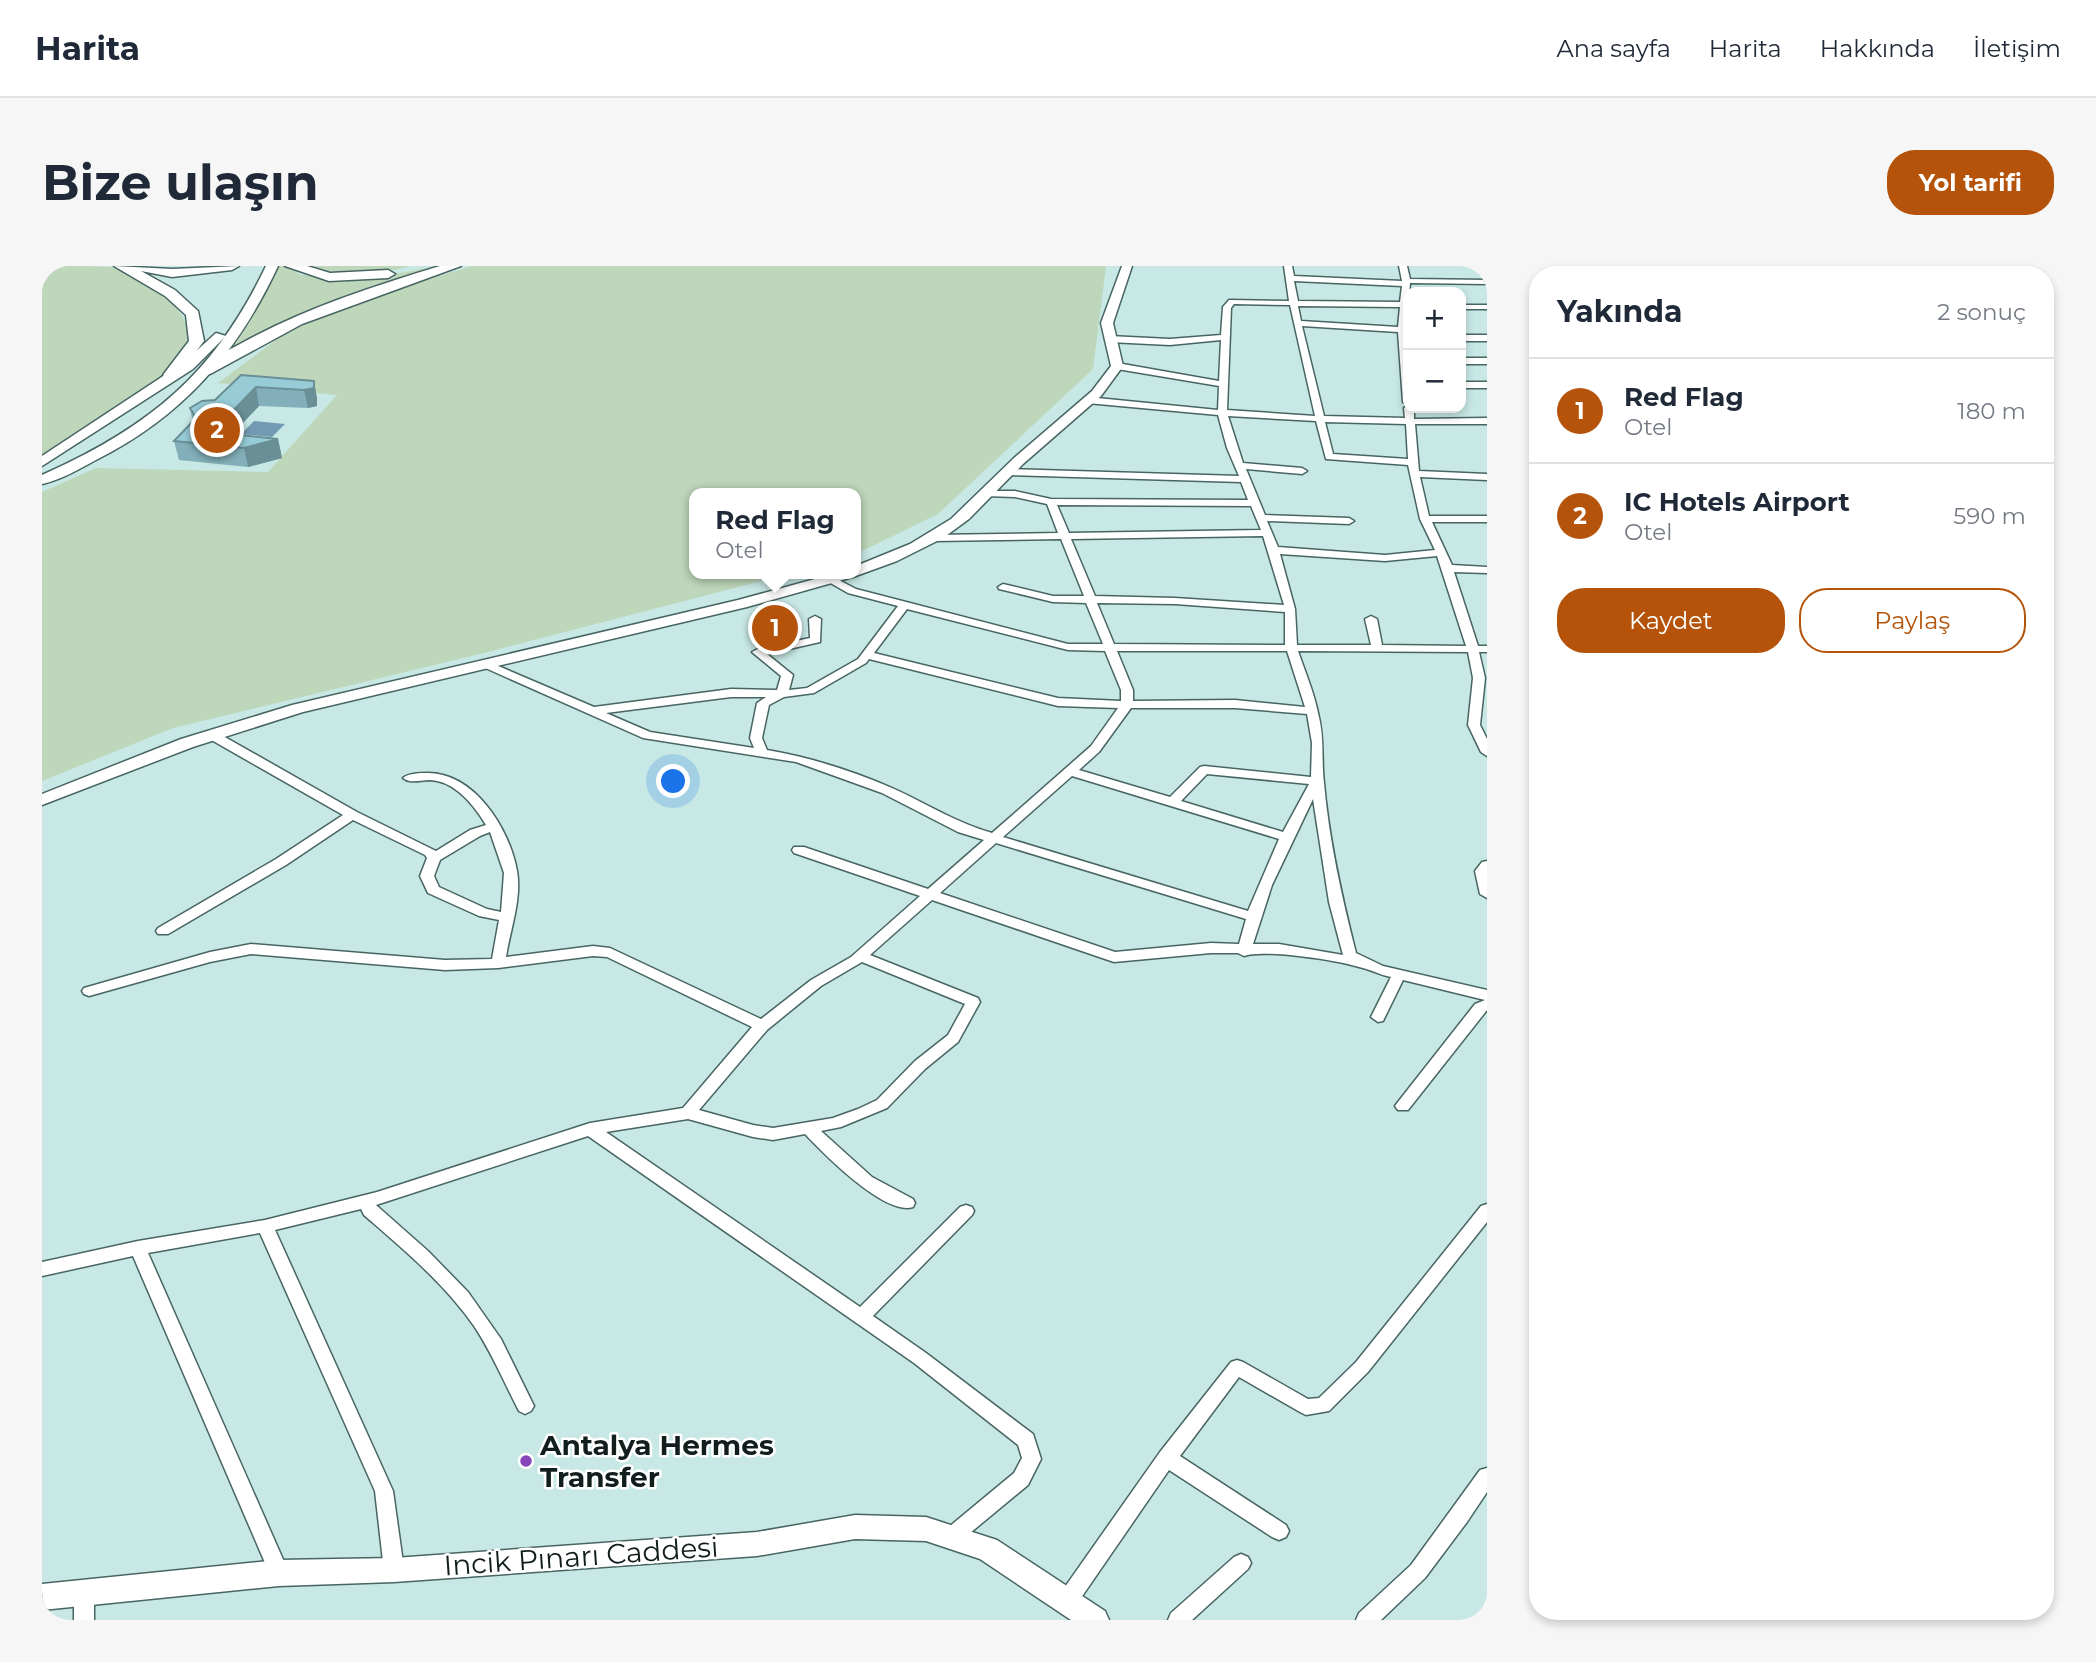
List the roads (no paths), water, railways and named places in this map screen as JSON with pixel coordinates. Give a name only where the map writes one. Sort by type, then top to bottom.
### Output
[{"type":"highway","points":[[121,266],[170,292],[193,314],[197,341],[171,375]]},
{"type":"highway","points":[[138,266],[172,273],[232,266]]},
{"type":"highway","points":[[292,266],[311,274],[355,278],[419,266]]},
{"type":"highway","points":[[207,370],[297,317],[454,266]]},
{"type":"main road","points":[[42,462],[188,366],[217,341],[257,266]]},
{"type":"main road","points":[[42,480],[111,448],[136,433],[207,370],[240,328],[272,266]]},
{"type":"main road","points":[[113,416],[113,425],[118,429],[136,433]]},
{"type":"main road","points":[[67,446],[100,439],[112,443],[111,448]]},
{"type":"street","points":[[861,569],[933,537],[988,494],[1006,472],[1104,388],[1117,366],[1107,323],[1112,303],[1128,266]]},
{"type":"street","points":[[1288,266],[1297,323],[1329,457],[1413,462]]},
{"type":"street","points":[[1403,266],[1405,287]]},
{"type":"street","points":[[1289,278],[1487,282]]},
{"type":"street","points":[[1360,962],[1350,956],[1336,902],[1317,781],[1318,743],[1312,711],[1291,646],[1290,609],[1273,550],[1222,412],[1221,384],[1227,307],[1232,302],[1403,305]]},
{"type":"street","points":[[1466,307],[1487,307]]},
{"type":"street","points":[[1297,323],[1403,335]]},
{"type":"street","points":[[1109,339],[1170,342],[1226,337]]},
{"type":"street","points":[[1466,338],[1487,338]]},
{"type":"street","points":[[1466,361],[1487,361]]},
{"type":"street","points":[[1117,366],[1221,384]]},
{"type":"street","points":[[1466,385],[1487,385]]},
{"type":"street","points":[[1087,400],[1222,412],[1410,423],[1487,421]]},
{"type":"street","points":[[1409,413],[1414,474],[1425,519],[1448,568],[1474,649],[1479,678],[1474,726],[1487,752]]},
{"type":"street","points":[[1240,466],[1303,471]]},
{"type":"street","points":[[1006,472],[1245,479]]},
{"type":"street","points":[[1414,474],[1487,477]]},
{"type":"street","points":[[988,494],[1015,495],[1051,502],[1255,503]]},
{"type":"street","points":[[688,1113],[762,1026],[808,988],[860,956],[1072,772],[1103,740],[1128,705],[1127,690],[1051,502]]},
{"type":"street","points":[[1261,517],[1349,521]]},
{"type":"street","points":[[1425,519],[1487,519]]},
{"type":"street","points":[[933,537],[1267,533]]},
{"type":"street","points":[[1273,550],[1385,558],[1440,552]]},
{"type":"street","points":[[1448,568],[1487,570]]},
{"type":"street","points":[[42,800],[212,735],[298,708],[742,604],[831,579],[852,591],[1055,645],[1487,649]]},
{"type":"street","points":[[1003,587],[1053,599],[1175,601],[1290,609]]},
{"type":"street","points":[[592,711],[731,693],[782,694],[810,691],[862,661],[904,605]]},
{"type":"street","points":[[762,753],[756,738],[763,703],[782,694],[787,675],[758,652],[816,640],[815,619]]},
{"type":"street","points":[[1371,619],[1377,649]]},
{"type":"street","points":[[866,655],[1058,702],[1128,705],[1235,704],[1312,711]]},
{"type":"street","points":[[485,664],[647,735],[798,759],[886,790],[963,829],[1251,916]]},
{"type":"street","points":[[212,735],[352,815],[430,852],[434,858]]},
{"type":"street","points":[[1172,802],[1205,770],[1317,781]]},
{"type":"street","points":[[1072,772],[1286,837]]},
{"type":"street","points":[[409,778],[435,777],[457,785],[477,803],[493,827],[511,874],[498,963]]},
{"type":"street","points":[[1244,951],[1251,916],[1286,837],[1317,781]]},
{"type":"street","points":[[163,931],[281,862],[352,815]]},
{"type":"street","points":[[493,827],[475,833],[434,858],[427,876],[433,890],[485,913],[505,916]]},
{"type":"street","points":[[799,850],[929,897],[1114,957],[1211,948],[1301,951],[1360,962],[1399,975],[1487,995]]},
{"type":"street","points":[[1487,865],[1482,871],[1487,894]]},
{"type":"street","points":[[89,991],[210,957],[251,949],[364,960],[498,963],[593,951],[610,953],[762,1026]]},
{"type":"street","points":[[42,1269],[138,1248],[265,1226],[366,1201],[590,1129],[688,1113],[752,1131],[773,1133],[809,1128],[863,1113],[882,1104],[920,1065],[953,1038],[973,1002],[860,956]]},
{"type":"street","points":[[1378,1017],[1399,975]]},
{"type":"street","points":[[1403,1106],[1452,1041],[1487,1004]]},
{"type":"street","points":[[809,1128],[856,1174],[888,1196],[907,1203]]},
{"type":"street","points":[[590,1129],[861,1317],[998,1416],[1026,1440],[1032,1459],[1021,1479],[951,1538]]},
{"type":"street","points":[[366,1201],[370,1210],[437,1267],[474,1308],[507,1362],[525,1406]]},
{"type":"street","points":[[861,1317],[966,1210]]},
{"type":"street","points":[[1067,1601],[1167,1458],[1237,1367],[1306,1406],[1323,1406],[1362,1367],[1487,1210]]},
{"type":"street","points":[[265,1226],[384,1491],[394,1570]]},
{"type":"street","points":[[138,1248],[279,1573]]},
{"type":"street","points":[[1167,1458],[1279,1531]]},
{"type":"street","points":[[1366,1620],[1398,1595],[1432,1556],[1487,1476]]},
{"type":"street","name":"Incik Pınarı Caddesi","points":[[42,1597],[84,1607],[279,1573],[394,1570],[757,1544],[855,1527],[926,1530],[988,1549],[1095,1620]]},
{"type":"street","points":[[1178,1620],[1241,1563]]},
{"type":"water","points":[[254,421],[285,424],[272,437],[241,434]]},
{"type":"place","name":"IC Hotels Airport","points":[[217,430]]},
{"type":"place","name":"Red Flag","points":[[775,628]]},
{"type":"place","name":"Antalya Hermes Transfer","points":[[526,1461]]}]
